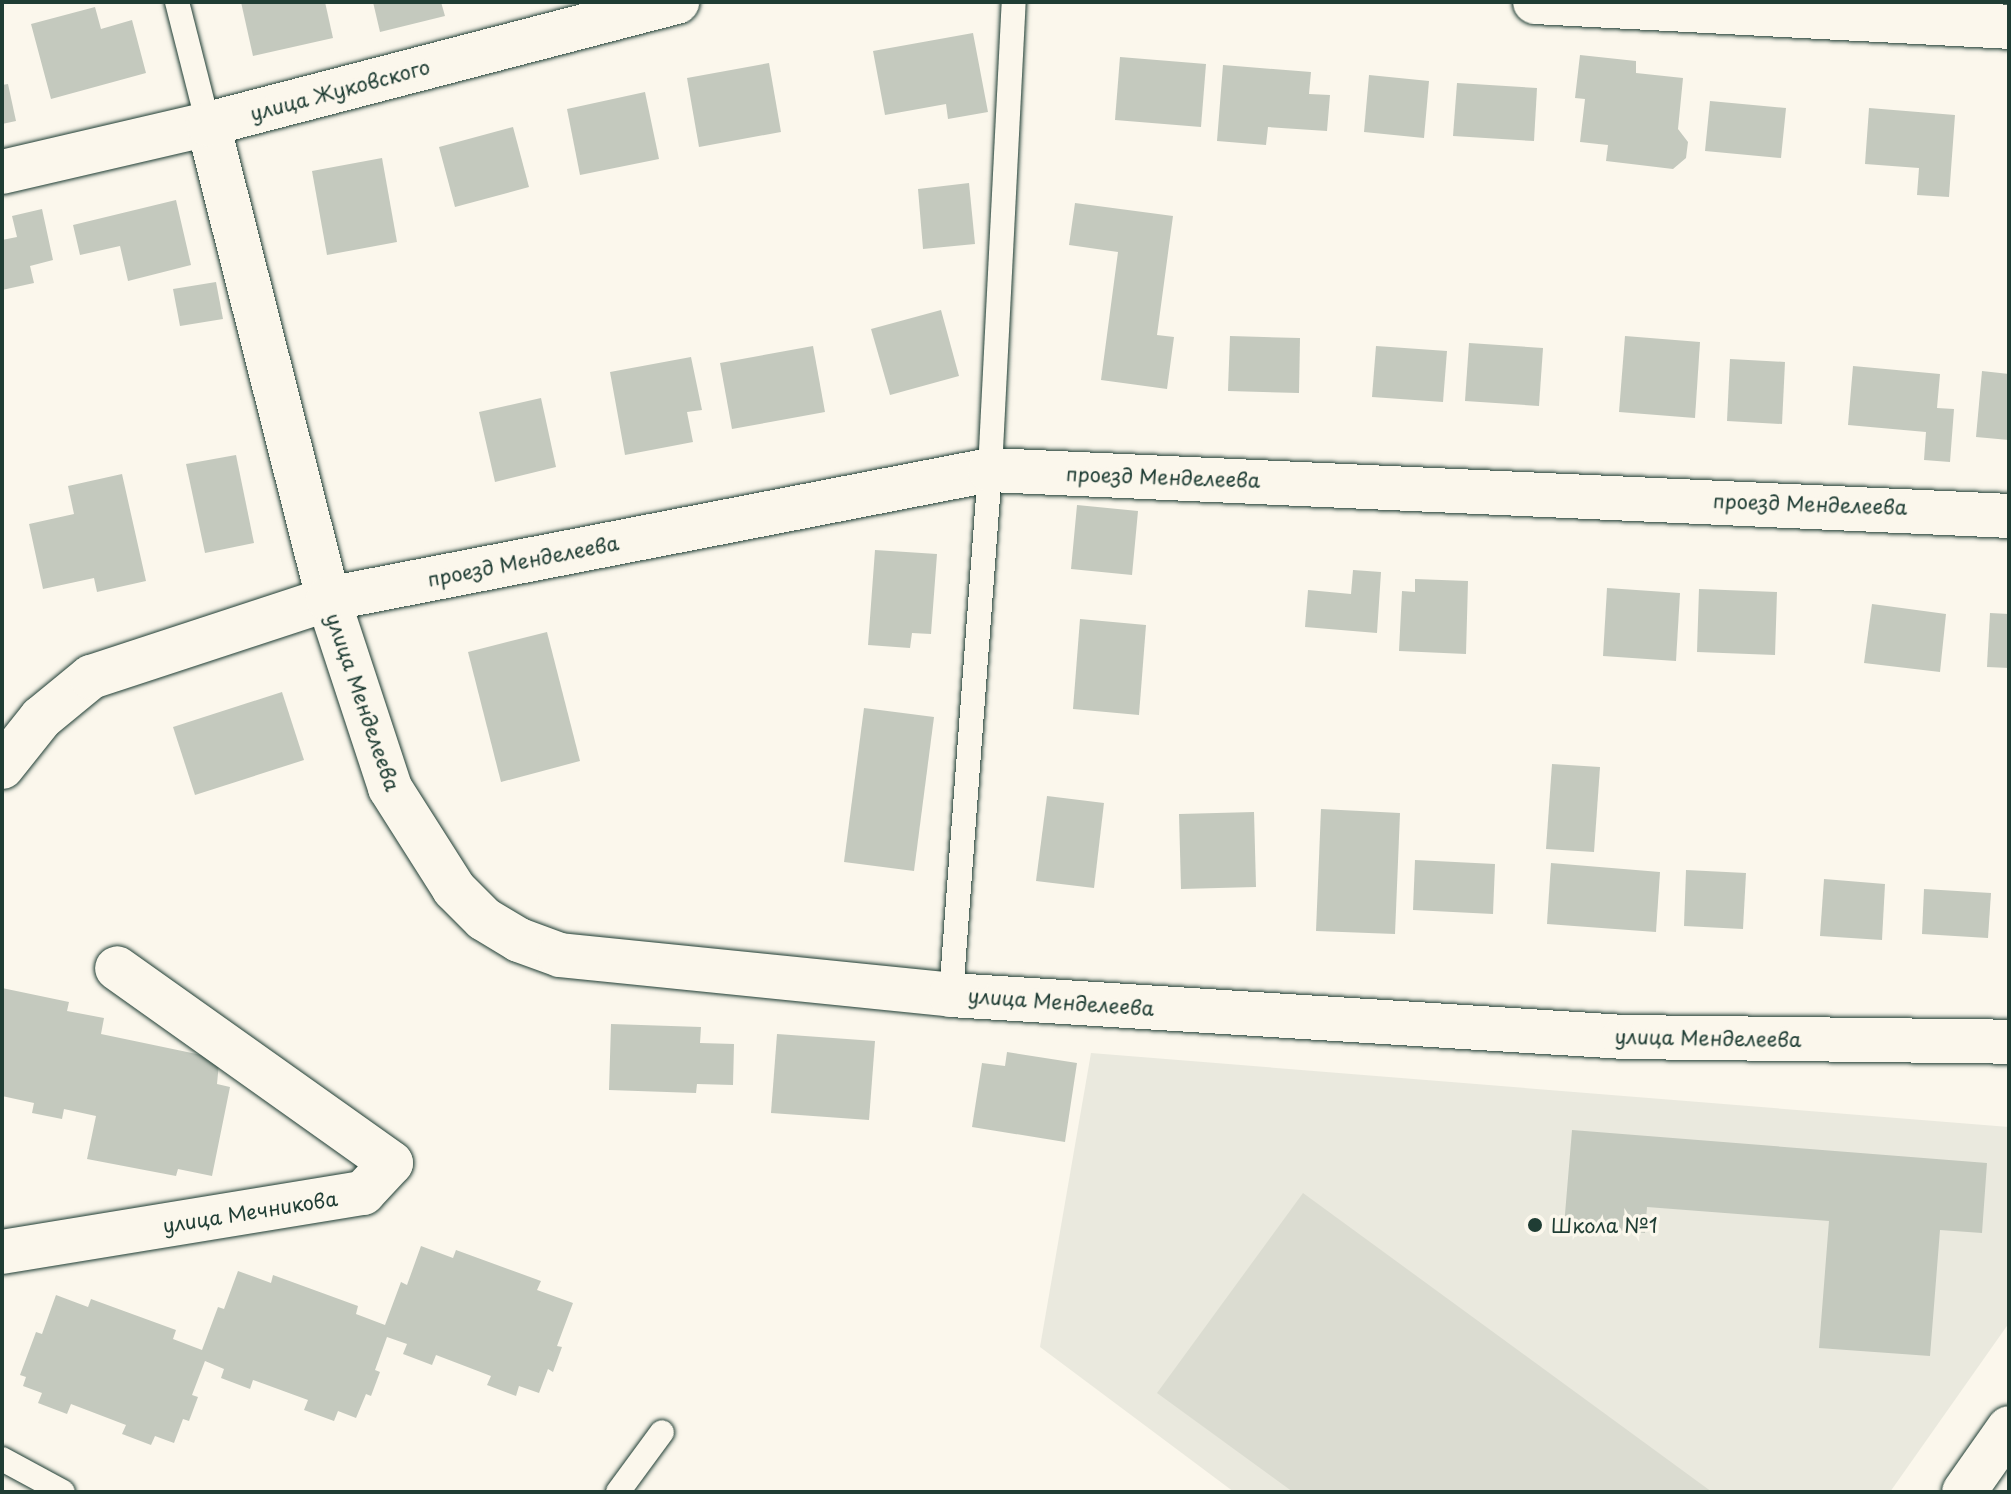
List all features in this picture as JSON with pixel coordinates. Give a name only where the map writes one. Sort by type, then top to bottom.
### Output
[{"type":"street","name":"улица Жуковского","points":[[2,172],[208,124],[677,2]]},
{"type":"street","points":[[1535,2],[2009,27]]},
{"type":"street","name":"улица Менделеева","points":[[208,124],[328,599],[390,788],[454,889],[484,919],[519,940],[560,955],[951,995],[1624,1037],[2009,1042]]},
{"type":"street","name":"проезд Менделеева","points":[[328,599],[990,470],[2009,516]]},
{"type":"street","points":[[2,767],[41,718],[91,677],[328,599]]},
{"type":"street","name":"улица Мечникова","points":[[2,1252],[363,1193],[391,1163],[117,968]]},
{"type":"street","points":[[1964,1492],[2009,1428]]},
{"type":"lane","points":[[177,2],[208,124]]},
{"type":"lane","points":[[951,995],[990,470],[1014,2]]},
{"type":"lane","points":[[618,1492],[662,1432]]},
{"type":"lane","points":[[2,1459],[63,1492]]},
{"type":"shaded area","name":"Школа №1","points":[[1091,1053],[2009,1127],[2009,1323],[1890,1492],[1234,1492],[1040,1347]]},
{"type":"shaded area","points":[[1303,1193],[1712,1492],[1293,1492],[1157,1393]]},
{"type":"building","points":[[241,2],[325,2],[333,38],[253,56]]},
{"type":"building","points":[[373,2],[441,2],[445,16],[380,32]]},
{"type":"building","points":[[95,7],[101,29],[132,20],[146,73],[51,99],[31,24]]},
{"type":"building","points":[[973,33],[988,112],[948,119],[946,104],[885,115],[873,51]]},
{"type":"building","points":[[1580,55],[1636,61],[1636,73],[1683,78],[1678,129],[1688,142],[1686,158],[1673,169],[1606,161],[1608,145],[1580,142],[1585,99],[1575,98]]},
{"type":"building","points":[[1120,57],[1206,64],[1201,127],[1115,120]]},
{"type":"building","points":[[769,63],[781,132],[699,147],[687,78]]},
{"type":"building","points":[[1223,65],[1311,72],[1309,94],[1330,95],[1327,131],[1268,127],[1266,145],[1217,141]]},
{"type":"building","points":[[1369,75],[1429,81],[1424,138],[1364,132]]},
{"type":"building","points":[[1457,83],[1537,88],[1534,141],[1453,136]]},
{"type":"building","points":[[8,84],[16,121],[2,124],[2,85]]},
{"type":"building","points":[[645,92],[659,159],[580,175],[567,109]]},
{"type":"building","points":[[1710,101],[1786,108],[1781,158],[1705,151]]},
{"type":"building","points":[[1869,108],[1955,115],[1949,197],[1917,195],[1919,168],[1865,164]]},
{"type":"building","points":[[513,127],[529,187],[455,207],[439,147]]},
{"type":"building","points":[[382,158],[397,242],[327,255],[312,171]]},
{"type":"building","points":[[969,183],[975,244],[923,249],[918,189]]},
{"type":"building","points":[[176,200],[191,265],[128,281],[120,246],[80,255],[73,225]]},
{"type":"building","points":[[1075,203],[1173,216],[1157,335],[1174,337],[1167,389],[1101,380],[1118,252],[1069,245]]},
{"type":"building","points":[[42,209],[53,260],[30,266],[34,283],[2,290],[2,240],[17,237],[12,216]]},
{"type":"building","points":[[216,282],[223,319],[180,326],[173,289]]},
{"type":"building","points":[[941,310],[959,376],[890,395],[871,329]]},
{"type":"building","points":[[1230,336],[1300,338],[1299,393],[1228,391]]},
{"type":"building","points":[[1625,336],[1700,342],[1695,418],[1619,412]]},
{"type":"building","points":[[1469,343],[1543,348],[1539,406],[1465,401]]},
{"type":"building","points":[[813,346],[825,412],[732,429],[720,363]]},
{"type":"building","points":[[1376,346],[1447,351],[1443,402],[1372,397]]},
{"type":"building","points":[[691,357],[702,410],[687,412],[693,442],[625,455],[610,372]]},
{"type":"building","points":[[1730,359],[1785,362],[1782,424],[1727,421]]},
{"type":"building","points":[[1853,366],[1940,374],[1937,408],[1954,409],[1950,462],[1924,460],[1926,432],[1848,425]]},
{"type":"building","points":[[1982,371],[2009,374],[2009,440],[1976,437]]},
{"type":"building","points":[[541,398],[556,467],[495,482],[479,412]]},
{"type":"building","points":[[236,455],[254,543],[205,553],[186,464]]},
{"type":"building","points":[[122,474],[146,581],[97,592],[94,578],[43,589],[29,524],[74,514],[68,486]]},
{"type":"building","points":[[1077,505],[1138,511],[1132,575],[1071,569]]},
{"type":"building","points":[[875,550],[937,554],[931,634],[912,633],[910,648],[868,645]]},
{"type":"building","points":[[1353,570],[1381,572],[1377,633],[1305,627],[1308,590],[1351,594]]},
{"type":"building","points":[[1415,579],[1468,581],[1466,654],[1399,651],[1402,591],[1415,592]]},
{"type":"building","points":[[1607,588],[1680,593],[1676,661],[1603,656]]},
{"type":"building","points":[[1699,589],[1777,592],[1775,655],[1697,652]]},
{"type":"building","points":[[1872,604],[1946,614],[1940,672],[1864,663]]},
{"type":"building","points":[[1990,613],[2009,614],[2009,668],[1987,667]]},
{"type":"building","points":[[1080,619],[1146,625],[1139,715],[1073,709]]},
{"type":"building","points":[[547,632],[580,761],[501,782],[468,652]]},
{"type":"building","points":[[282,692],[304,760],[195,795],[173,727]]},
{"type":"building","points":[[864,708],[934,717],[914,871],[844,862]]},
{"type":"building","points":[[1552,764],[1600,767],[1594,852],[1546,849]]},
{"type":"building","points":[[1047,796],[1104,803],[1094,888],[1036,881]]},
{"type":"building","points":[[1321,809],[1400,813],[1395,934],[1316,931]]},
{"type":"building","points":[[1254,812],[1256,887],[1181,889],[1179,814]]},
{"type":"building","points":[[1415,860],[1495,864],[1493,914],[1413,910]]},
{"type":"building","points":[[1551,863],[1660,872],[1656,932],[1547,924]]},
{"type":"building","points":[[1686,870],[1746,873],[1743,929],[1684,926]]},
{"type":"building","points":[[1824,879],[1885,884],[1882,940],[1820,936]]},
{"type":"building","points":[[1924,889],[1991,893],[1988,938],[1922,934]]},
{"type":"building","points":[[2,988],[69,1002],[67,1011],[104,1018],[101,1034],[211,1057],[219,1063],[217,1084],[230,1087],[212,1176],[178,1169],[176,1176],[87,1159],[96,1116],[64,1109],[62,1119],[32,1113],[34,1103],[2,1096]]},
{"type":"building","points":[[611,1024],[701,1027],[700,1043],[734,1044],[733,1085],[697,1084],[696,1093],[609,1090]]},
{"type":"building","points":[[777,1034],[875,1041],[869,1120],[771,1113]]},
{"type":"building","points":[[1007,1052],[1077,1063],[1065,1142],[972,1127],[982,1063],[1005,1066]]},
{"type":"building","points":[[1572,1130],[1987,1163],[1982,1233],[1940,1230],[1930,1356],[1819,1348],[1829,1221],[1647,1207],[1645,1233],[1564,1226]]},
{"type":"building","points":[[421,1246],[453,1258],[456,1250],[541,1281],[537,1290],[573,1303],[557,1346],[562,1347],[553,1372],[548,1369],[539,1393],[519,1386],[516,1396],[487,1385],[491,1376],[436,1355],[432,1365],[403,1354],[407,1344],[387,1337],[375,1370],[380,1372],[371,1396],[366,1394],[356,1418],[338,1411],[334,1421],[304,1410],[308,1400],[253,1380],[250,1389],[221,1378],[224,1369],[205,1361],[192,1395],[198,1397],[189,1421],[183,1419],[174,1443],[155,1436],[151,1445],[122,1434],[126,1425],[71,1404],[67,1414],[38,1403],[42,1393],[23,1386],[26,1377],[20,1375],[36,1332],[42,1334],[56,1295],[88,1307],[91,1299],[176,1330],[173,1339],[202,1350],[218,1307],[224,1309],[238,1271],[271,1283],[273,1275],[358,1306],[356,1314],[385,1325],[401,1282],[407,1285]]},
{"type":"place","name":"Школа №1","points":[[1535,1225]]}]
